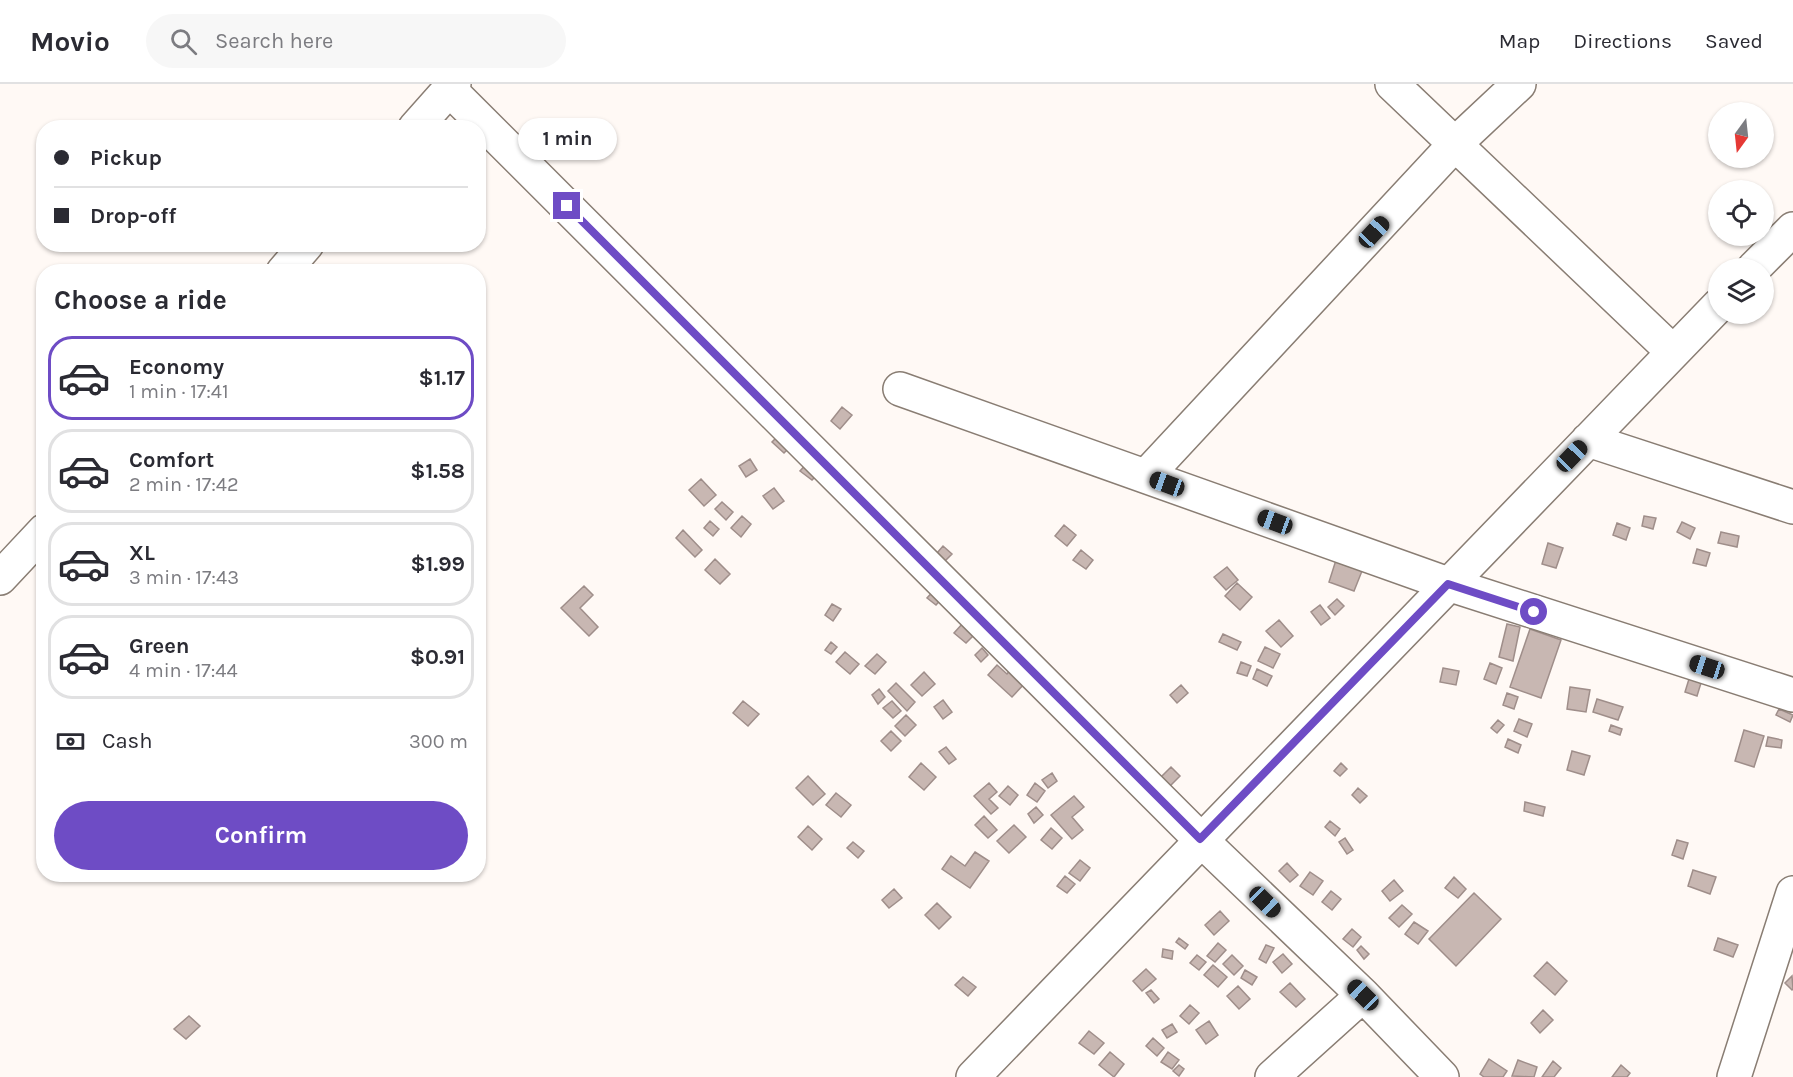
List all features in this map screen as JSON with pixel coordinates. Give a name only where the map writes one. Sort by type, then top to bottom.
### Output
[{"type":"street","points":[[1392,84],[1674,352]]},
{"type":"street","points":[[1146,476],[1455,144],[1519,84]]},
{"type":"street","points":[[422,120],[452,87],[485,120]]},
{"type":"street","points":[[486,121],[1200,839],[1363,995],[1442,1077]]},
{"type":"street","points":[[1764,258],[1793,229]]},
{"type":"street","points":[[290,264],[301,252]]},
{"type":"street","points":[[987,1072],[1200,839],[1708,316]]},
{"type":"street","points":[[900,389],[1448,584],[1793,695]]},
{"type":"street","points":[[1588,440],[1793,507]]},
{"type":"street","points":[[0,578],[36,540]]},
{"type":"street","points":[[1734,1077],[1793,893]]},
{"type":"street","points":[[1272,1077],[1363,995]]},
{"type":"building","points":[[842,407],[852,415],[840,429],[831,421]]},
{"type":"building","points":[[781,433],[793,444],[784,453],[772,442]]},
{"type":"building","points":[[750,459],[757,470],[746,477],[739,466]]},
{"type":"building","points":[[809,461],[821,471],[812,480],[800,471]]},
{"type":"building","points":[[701,479],[716,495],[704,506],[689,490]]},
{"type":"building","points":[[774,488],[784,501],[773,509],[763,496]]},
{"type":"building","points":[[722,502],[733,512],[726,520],[715,509]]},
{"type":"building","points":[[742,516],[751,524],[741,537],[731,528]]},
{"type":"building","points":[[1644,516],[1656,518],[1653,529],[1642,526]]},
{"type":"building","points":[[710,521],[719,529],[713,536],[704,528]]},
{"type":"building","points":[[1682,522],[1695,528],[1690,539],[1677,532]]},
{"type":"building","points":[[1617,523],[1630,528],[1626,540],[1613,535]]},
{"type":"building","points":[[1064,525],[1076,535],[1067,546],[1055,536]]},
{"type":"building","points":[[683,530],[702,550],[695,557],[676,538]]},
{"type":"building","points":[[1721,532],[1739,536],[1737,547],[1718,543]]},
{"type":"building","points":[[1548,543],[1563,548],[1556,568],[1542,564]]},
{"type":"building","points":[[943,546],[952,554],[945,561],[937,553]]},
{"type":"building","points":[[1697,549],[1710,553],[1706,566],[1693,563]]},
{"type":"building","points":[[1081,550],[1093,560],[1086,569],[1073,560]]},
{"type":"building","points":[[715,559],[730,574],[720,584],[705,570]]},
{"type":"building","points":[[1336,560],[1362,571],[1354,591],[1329,582]]},
{"type":"building","points":[[1227,567],[1238,580],[1226,590],[1214,577]]},
{"type":"building","points":[[1237,583],[1252,597],[1240,610],[1225,596]]},
{"type":"building","points":[[939,585],[948,592],[936,605],[927,598]]},
{"type":"building","points":[[584,586],[593,595],[580,608],[598,627],[589,636],[561,608]]},
{"type":"building","points":[[1337,599],[1344,606],[1335,615],[1328,607]]},
{"type":"building","points":[[832,604],[841,609],[833,621],[825,615]]},
{"type":"building","points":[[1320,605],[1330,618],[1321,625],[1311,612]]},
{"type":"building","points":[[1279,620],[1293,636],[1281,647],[1266,631]]},
{"type":"building","points":[[963,623],[975,634],[966,643],[954,633]]},
{"type":"building","points":[[1507,624],[1520,627],[1513,661],[1499,657]]},
{"type":"building","points":[[1530,629],[1561,640],[1541,698],[1510,687]]},
{"type":"building","points":[[1223,634],[1241,642],[1237,650],[1219,642]]},
{"type":"building","points":[[831,642],[837,647],[831,654],[825,650]]},
{"type":"building","points":[[1265,647],[1280,654],[1273,668],[1258,661]]},
{"type":"building","points":[[982,648],[988,655],[981,662],[975,655]]},
{"type":"building","points":[[845,652],[859,664],[850,674],[836,662]]},
{"type":"building","points":[[877,654],[886,662],[875,674],[865,666]]},
{"type":"building","points":[[1241,662],[1251,666],[1247,676],[1237,673]]},
{"type":"building","points":[[1490,663],[1502,668],[1496,684],[1484,679]]},
{"type":"building","points":[[997,665],[1007,674],[1011,669],[1026,682],[1012,697],[988,675]]},
{"type":"building","points":[[1443,668],[1459,671],[1456,685],[1440,682]]},
{"type":"building","points":[[1257,669],[1272,676],[1267,686],[1253,679]]},
{"type":"building","points":[[924,672],[935,684],[922,696],[911,685]]},
{"type":"building","points":[[1689,679],[1701,683],[1697,696],[1685,692]]},
{"type":"building","points":[[896,683],[915,702],[907,711],[888,691]]},
{"type":"building","points":[[1181,685],[1188,693],[1177,703],[1170,695]]},
{"type":"building","points":[[1570,687],[1590,690],[1586,712],[1567,709]]},
{"type":"building","points":[[879,689],[885,697],[878,704],[872,695]]},
{"type":"building","points":[[1507,693],[1518,697],[1514,709],[1503,705]]},
{"type":"building","points":[[1597,699],[1623,707],[1618,720],[1593,712]]},
{"type":"building","points":[[943,700],[952,712],[943,719],[934,707]]},
{"type":"building","points":[[743,701],[759,714],[748,726],[733,713]]},
{"type":"building","points":[[892,701],[901,711],[893,718],[883,708]]},
{"type":"building","points":[[1779,709],[1793,715],[1790,722],[1776,715]]},
{"type":"building","points":[[906,715],[916,725],[905,736],[895,726]]},
{"type":"building","points":[[1519,719],[1532,724],[1527,737],[1514,731]]},
{"type":"building","points":[[1498,720],[1504,725],[1497,733],[1491,728]]},
{"type":"building","points":[[1611,725],[1622,729],[1620,735],[1609,731]]},
{"type":"building","points":[[1744,730],[1764,736],[1754,767],[1735,761]]},
{"type":"building","points":[[891,731],[901,741],[891,751],[881,741]]},
{"type":"building","points":[[1768,737],[1782,740],[1781,748],[1766,746]]},
{"type":"building","points":[[1508,739],[1521,745],[1518,753],[1505,747]]},
{"type":"building","points":[[946,747],[956,759],[949,764],[939,752]]},
{"type":"building","points":[[1572,751],[1590,756],[1584,775],[1567,770]]},
{"type":"building","points":[[921,763],[936,777],[924,790],[909,777]]},
{"type":"building","points":[[1341,763],[1347,769],[1340,776],[1334,771]]},
{"type":"building","points":[[1171,767],[1180,776],[1170,786],[1160,778]]},
{"type":"building","points":[[1052,773],[1057,781],[1048,788],[1042,780]]},
{"type":"building","points":[[808,776],[825,794],[813,805],[796,788]]},
{"type":"building","points":[[989,783],[997,792],[989,799],[998,808],[991,814],[974,796]]},
{"type":"building","points":[[1035,783],[1045,791],[1037,802],[1027,795]]},
{"type":"building","points":[[1008,786],[1018,795],[1010,805],[999,796]]},
{"type":"building","points":[[1358,788],[1367,796],[1360,803],[1352,795]]},
{"type":"building","points":[[836,793],[851,805],[841,817],[826,805]]},
{"type":"building","points":[[1074,796],[1084,807],[1072,817],[1083,830],[1072,839],[1051,815]]},
{"type":"building","points":[[1525,802],[1545,807],[1543,816],[1524,811]]},
{"type":"building","points":[[1036,807],[1043,815],[1034,823],[1028,814]]},
{"type":"building","points":[[984,816],[997,830],[988,838],[975,825]]},
{"type":"building","points":[[1330,821],[1340,829],[1335,836],[1325,827]]},
{"type":"building","points":[[1014,825],[1026,837],[1009,853],[997,841]]},
{"type":"building","points":[[808,826],[822,839],[812,850],[798,837]]},
{"type":"building","points":[[1051,828],[1062,838],[1052,849],[1041,840]]},
{"type":"building","points":[[1345,838],[1353,850],[1347,854],[1339,842]]},
{"type":"building","points":[[1677,840],[1688,843],[1683,859],[1672,855]]},
{"type":"building","points":[[853,842],[864,851],[858,858],[847,848]]},
{"type":"building","points":[[975,852],[989,861],[970,888],[942,869],[951,856],[965,866]]},
{"type":"building","points":[[1080,860],[1090,868],[1080,881],[1069,873]]},
{"type":"building","points":[[1287,863],[1298,875],[1290,882],[1279,871]]},
{"type":"building","points":[[1693,870],[1716,877],[1710,894],[1688,886]]},
{"type":"building","points":[[1310,872],[1323,881],[1313,895],[1300,886]]},
{"type":"building","points":[[1065,876],[1075,884],[1067,893],[1057,886]]},
{"type":"building","points":[[1454,877],[1466,889],[1458,898],[1445,888]]},
{"type":"building","points":[[1394,880],[1403,891],[1390,901],[1382,891]]},
{"type":"building","points":[[894,889],[902,898],[889,908],[882,900]]},
{"type":"building","points":[[1331,891],[1341,899],[1332,910],[1322,902]]},
{"type":"building","points":[[1474,893],[1501,919],[1456,966],[1429,939]]},
{"type":"building","points":[[937,903],[951,917],[939,929],[925,915]]},
{"type":"building","points":[[1402,905],[1412,914],[1399,927],[1389,918]]},
{"type":"building","points":[[1220,911],[1229,921],[1214,935],[1205,925]]},
{"type":"building","points":[[1414,922],[1428,931],[1418,944],[1405,934]]},
{"type":"building","points":[[1352,929],[1361,937],[1353,947],[1343,939]]},
{"type":"building","points":[[1179,938],[1188,945],[1185,949],[1176,942]]},
{"type":"building","points":[[1718,938],[1738,945],[1733,957],[1714,950]]},
{"type":"building","points":[[1218,943],[1226,950],[1215,962],[1207,956]]},
{"type":"building","points":[[1266,945],[1274,948],[1266,963],[1259,959]]},
{"type":"building","points":[[1361,946],[1369,954],[1364,959],[1357,950]]},
{"type":"building","points":[[1163,949],[1173,951],[1172,959],[1162,957]]},
{"type":"building","points":[[1283,954],[1292,964],[1282,973],[1273,962]]},
{"type":"building","points":[[1197,955],[1206,962],[1199,970],[1190,963]]},
{"type":"building","points":[[1232,955],[1243,966],[1234,975],[1223,964]]},
{"type":"building","points":[[1547,962],[1567,981],[1555,995],[1534,976]]},
{"type":"building","points":[[1213,965],[1227,977],[1218,987],[1204,975]]},
{"type":"building","points":[[1146,969],[1156,979],[1142,991],[1133,981]]},
{"type":"building","points":[[1245,970],[1257,977],[1252,985],[1241,978]]},
{"type":"building","points":[[1792,976],[1793,989],[1792,990],[1785,983]]},
{"type":"building","points":[[963,977],[976,987],[968,996],[955,985]]},
{"type":"building","points":[[1290,983],[1305,999],[1296,1007],[1280,992]]},
{"type":"building","points":[[1238,986],[1250,999],[1239,1009],[1227,996]]},
{"type":"building","points":[[1151,990],[1159,999],[1154,1003],[1146,993]]},
{"type":"building","points":[[1190,1005],[1199,1013],[1189,1024],[1180,1016]]},
{"type":"building","points":[[1543,1010],[1553,1020],[1540,1033],[1531,1023]]},
{"type":"building","points":[[189,1016],[200,1026],[186,1039],[174,1029]]},
{"type":"building","points":[[1209,1021],[1218,1035],[1206,1044],[1196,1030]]},
{"type":"building","points":[[1172,1024],[1177,1032],[1167,1038],[1162,1030]]},
{"type":"building","points":[[1089,1031],[1104,1043],[1094,1054],[1079,1043]]},
{"type":"building","points":[[1153,1038],[1164,1048],[1157,1056],[1146,1046]]},
{"type":"building","points":[[1110,1052],[1124,1064],[1114,1077],[1099,1065]]},
{"type":"building","points":[[1168,1052],[1179,1060],[1172,1069],[1161,1062]]},
{"type":"building","points":[[1489,1059],[1507,1071],[1503,1077],[1484,1077],[1480,1074]]},
{"type":"building","points":[[1518,1060],[1537,1067],[1534,1077],[1512,1076]]},
{"type":"building","points":[[1553,1061],[1561,1068],[1554,1077],[1542,1077]]},
{"type":"building","points":[[1179,1065],[1184,1069],[1179,1076],[1173,1071]]},
{"type":"building","points":[[1621,1065],[1630,1073],[1627,1077],[1612,1077]]},
{"type":"route","points":[[567,206],[1200,839],[1448,584],[1534,612]]}]
